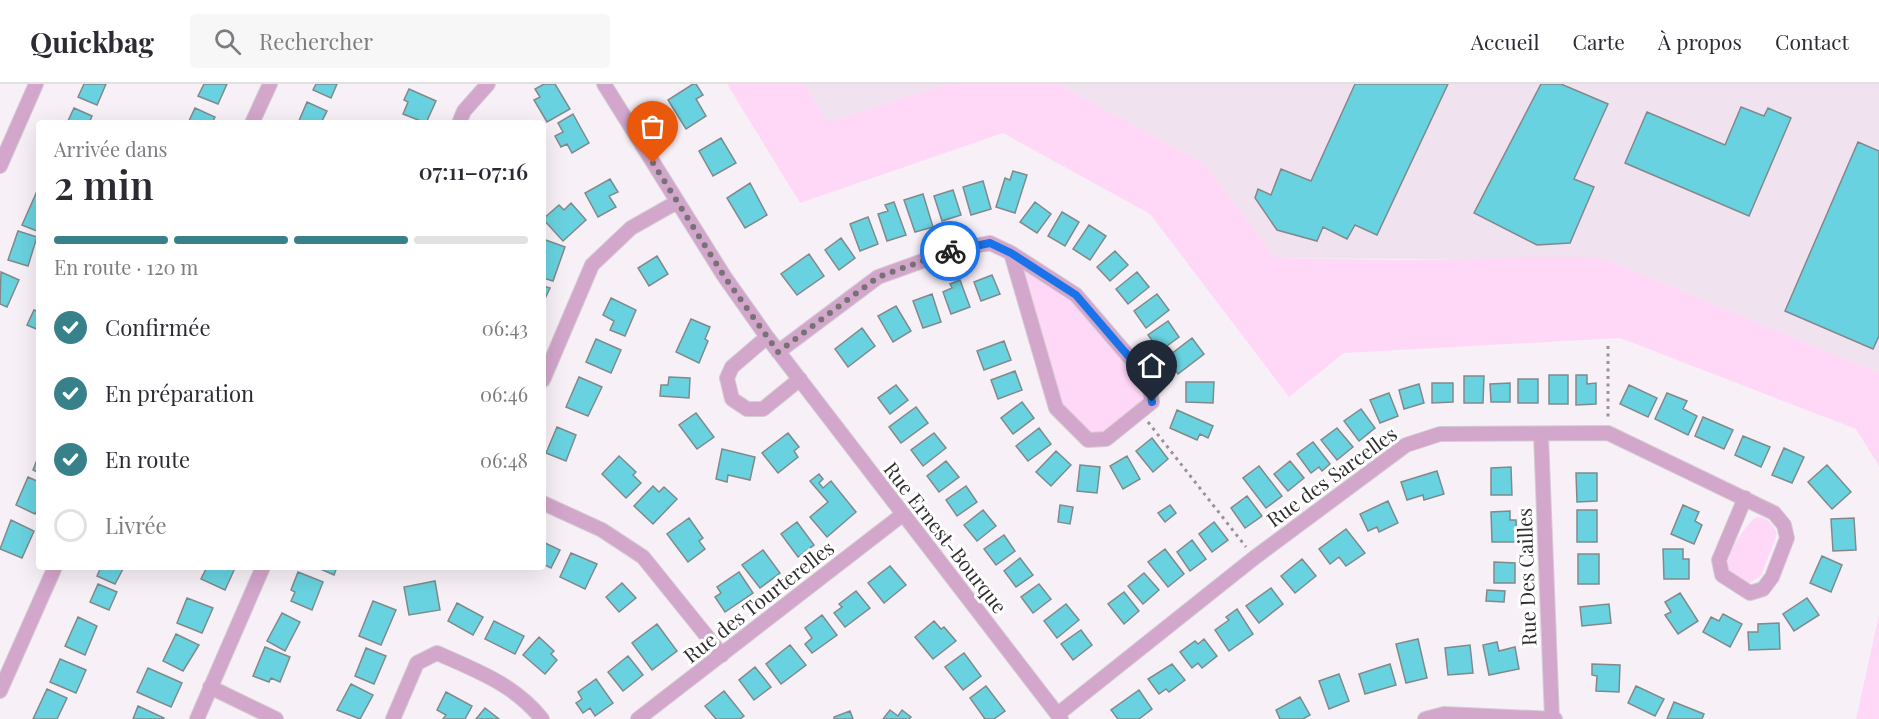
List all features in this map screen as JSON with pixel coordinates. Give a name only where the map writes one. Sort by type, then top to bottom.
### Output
[{"type":"street","points":[[0,166],[36,84]]},
{"type":"street","points":[[253,120],[270,84]]},
{"type":"street","points":[[460,120],[464,111],[488,84]]},
{"type":"street","name":"Rue Ernest-Bourque","points":[[604,84],[724,276],[767,337],[1060,717]]},
{"type":"street","points":[[546,373],[592,265],[631,228],[677,202]]},
{"type":"street","points":[[778,352],[878,277],[953,250],[990,243],[1011,253],[1076,295],[1148,379],[1152,402],[1106,439],[1088,440],[1056,408],[1011,253]]},
{"type":"street","points":[[767,337],[732,367],[727,378],[732,399],[747,409],[763,409],[800,379]]},
{"type":"street","name":"Rue des Sarcelles","points":[[1060,717],[1254,558],[1406,445],[1440,434],[1608,433],[1745,498],[1774,513],[1784,525],[1787,538],[1772,577],[1762,589],[1750,593],[1722,575],[1719,560],[1745,498]]},
{"type":"street","name":"Rue Des Cailles","points":[[1541,435],[1554,718]]},
{"type":"street","points":[[546,504],[602,530],[643,557],[722,655]]},
{"type":"street","name":"Rue des Tourterelles","points":[[638,719],[902,515]]},
{"type":"street","points":[[0,691],[6,661],[53,570]]},
{"type":"street","points":[[197,719],[262,570]]},
{"type":"street","points":[[393,719],[417,663],[437,653],[495,679],[527,700],[542,719]]},
{"type":"street","points":[[210,687],[276,719]]},
{"type":"street","points":[[1425,719],[1444,714],[1554,718]]},
{"type":"path","points":[[1608,346],[1608,433]]},
{"type":"path","points":[[1140,412],[1254,558]]},
{"type":"shaded area","points":[[727,84],[804,84],[828,122],[946,84],[1059,84],[1204,164],[1276,258],[1398,260],[1585,257],[1608,260],[1879,373],[1879,466],[1856,429],[1620,338],[1344,353],[1289,397],[1150,214],[1003,133],[800,203]]},
{"type":"shaded area","points":[[804,84],[946,84],[828,122]]},
{"type":"shaded area","points":[[1059,84],[1879,84],[1879,373],[1608,260],[1276,258],[1204,164]]},
{"type":"shaded area","points":[[1011,253],[1076,295],[1148,379],[1152,402],[1106,439],[1088,440],[1056,408]]},
{"type":"shaded area","points":[[1757,517],[1770,522],[1777,534],[1761,576],[1749,583],[1732,576],[1727,566],[1736,541]]},
{"type":"shaded area","points":[[1879,615],[1879,719],[1856,719]]},
{"type":"building","points":[[84,84],[106,84],[97,105],[78,97]]},
{"type":"building","points":[[204,84],[227,84],[218,104],[198,96]]},
{"type":"building","points":[[316,84],[337,84],[331,98],[313,90]]},
{"type":"building","points":[[544,84],[555,84],[570,109],[547,122],[534,100],[540,97],[535,89]]},
{"type":"building","points":[[696,84],[703,95],[696,99],[706,116],[686,129],[668,100]]},
{"type":"building","points":[[1355,84],[1448,84],[1377,235],[1355,225],[1347,239],[1323,227],[1317,241],[1277,230],[1255,198],[1258,189],[1271,195],[1281,169],[1311,181]]},
{"type":"building","points":[[1541,84],[1561,84],[1608,104],[1574,179],[1594,187],[1570,243],[1537,245],[1474,213]]},
{"type":"building","points":[[409,89],[436,101],[427,120],[418,120],[403,114],[408,102],[404,100]]},
{"type":"building","points":[[307,102],[327,111],[322,120],[299,120]]},
{"type":"building","points":[[1741,107],[1764,116],[1768,108],[1791,118],[1749,216],[1625,163],[1647,112],[1725,145]]},
{"type":"building","points":[[74,108],[92,116],[90,120],[68,120]]},
{"type":"building","points":[[195,108],[215,117],[214,120],[189,120]]},
{"type":"building","points":[[573,114],[589,143],[572,153],[567,144],[561,147],[555,136],[563,132],[558,123]]},
{"type":"building","points":[[721,138],[736,163],[713,176],[699,151]]},
{"type":"building","points":[[1858,142],[1879,151],[1879,336],[1873,349],[1785,311]]},
{"type":"building","points":[[1013,171],[1027,175],[1015,213],[996,207],[1005,178],[1010,180]]},
{"type":"building","points":[[610,179],[618,192],[609,196],[616,207],[598,217],[585,193]]},
{"type":"building","points":[[983,181],[991,209],[971,215],[963,187]]},
{"type":"building","points":[[750,183],[767,215],[745,228],[727,198]]},
{"type":"building","points":[[953,190],[961,215],[942,221],[934,196]]},
{"type":"building","points":[[36,194],[36,231],[22,225]]},
{"type":"building","points":[[923,194],[933,227],[915,232],[904,200]]},
{"type":"building","points":[[894,202],[906,235],[887,241],[878,214],[888,211],[885,205]]},
{"type":"building","points":[[1035,202],[1051,214],[1037,233],[1020,222]]},
{"type":"building","points":[[571,203],[586,220],[563,241],[546,222],[546,216],[559,205],[564,210]]},
{"type":"building","points":[[1062,212],[1079,222],[1065,246],[1048,236]]},
{"type":"building","points":[[868,217],[878,244],[860,251],[850,224]]},
{"type":"building","points":[[1089,225],[1106,236],[1090,260],[1073,249]]},
{"type":"building","points":[[18,231],[36,237],[28,266],[8,260]]},
{"type":"building","points":[[841,238],[855,258],[839,270],[825,250]]},
{"type":"building","points":[[546,240],[565,247],[553,281],[546,279]]},
{"type":"building","points":[[1115,251],[1128,265],[1110,281],[1097,267]]},
{"type":"building","points":[[809,254],[824,276],[797,295],[781,274]]},
{"type":"building","points":[[657,256],[668,274],[649,286],[638,268]]},
{"type":"building","points":[[1,272],[19,280],[7,307],[0,304]]},
{"type":"building","points":[[1137,272],[1149,287],[1128,304],[1116,289]]},
{"type":"building","points":[[992,275],[1000,294],[981,301],[974,282]]},
{"type":"building","points":[[960,280],[970,307],[951,314],[943,292],[952,288],[950,284]]},
{"type":"building","points":[[932,294],[941,322],[923,328],[913,301]]},
{"type":"building","points":[[1157,294],[1169,310],[1146,328],[1134,311]]},
{"type":"building","points":[[611,298],[636,310],[625,336],[610,330],[614,321],[603,315]]},
{"type":"building","points":[[896,306],[911,331],[893,342],[878,316]]},
{"type":"building","points":[[34,310],[36,311],[36,329],[27,325]]},
{"type":"building","points":[[691,319],[710,327],[705,339],[708,341],[699,363],[676,352]]},
{"type":"building","points":[[1168,321],[1179,337],[1160,351],[1148,335]]},
{"type":"building","points":[[862,328],[875,346],[848,367],[835,349]]},
{"type":"building","points":[[1192,338],[1204,354],[1178,374],[1166,358]]},
{"type":"building","points":[[596,339],[621,350],[611,373],[586,362]]},
{"type":"building","points":[[1004,341],[1011,360],[984,370],[977,351]]},
{"type":"building","points":[[1015,371],[1022,390],[998,399],[991,380]]},
{"type":"building","points":[[1549,375],[1568,375],[1568,404],[1549,404]]},
{"type":"building","points":[[1576,375],[1587,375],[1587,384],[1596,383],[1596,404],[1576,405]]},
{"type":"building","points":[[1464,376],[1484,376],[1483,403],[1464,403]]},
{"type":"building","points":[[579,377],[602,387],[588,416],[566,407]]},
{"type":"building","points":[[669,377],[690,378],[689,398],[660,396],[661,385],[668,385]]},
{"type":"building","points":[[1518,379],[1538,379],[1538,403],[1518,403]]},
{"type":"building","points":[[1186,382],[1214,382],[1213,403],[1186,402]]},
{"type":"building","points":[[1432,383],[1453,383],[1453,402],[1432,403]]},
{"type":"building","points":[[1510,383],[1510,402],[1491,402],[1490,384]]},
{"type":"building","points":[[1419,384],[1424,403],[1404,409],[1399,390]]},
{"type":"building","points":[[896,385],[908,400],[890,414],[878,398]]},
{"type":"building","points":[[1629,385],[1657,398],[1648,417],[1620,404]]},
{"type":"building","points":[[1389,393],[1398,416],[1380,423],[1370,400]]},
{"type":"building","points":[[1667,393],[1687,401],[1683,409],[1697,416],[1688,435],[1655,419]]},
{"type":"building","points":[[1022,402],[1034,418],[1013,434],[1001,418]]},
{"type":"building","points":[[916,407],[928,423],[901,443],[889,427]]},
{"type":"building","points":[[1361,409],[1375,428],[1359,441],[1344,421]]},
{"type":"building","points":[[1177,410],[1213,426],[1208,438],[1200,434],[1197,440],[1170,428]]},
{"type":"building","points":[[696,413],[714,437],[697,449],[679,425]]},
{"type":"building","points":[[1703,417],[1733,430],[1724,449],[1695,436]]},
{"type":"building","points":[[557,427],[576,435],[566,461],[546,453]]},
{"type":"building","points":[[1039,428],[1051,444],[1028,461],[1016,446]]},
{"type":"building","points":[[1337,428],[1353,447],[1337,460],[1321,440]]},
{"type":"building","points":[[788,433],[799,447],[794,451],[798,457],[778,473],[762,453]]},
{"type":"building","points":[[934,433],[946,448],[923,466],[911,450]]},
{"type":"building","points":[[1743,436],[1770,447],[1761,467],[1735,455]]},
{"type":"building","points":[[1152,438],[1168,459],[1153,472],[1136,451]]},
{"type":"building","points":[[1313,442],[1330,464],[1322,471],[1319,467],[1311,473],[1297,454]]},
{"type":"building","points":[[1784,448],[1804,457],[1792,483],[1772,475]]},
{"type":"building","points":[[722,449],[755,457],[750,480],[728,475],[727,482],[716,479]]},
{"type":"building","points":[[1056,451],[1071,465],[1051,486],[1036,472]]},
{"type":"building","points":[[619,456],[636,472],[633,475],[641,483],[626,498],[602,474]]},
{"type":"building","points":[[1127,456],[1140,479],[1123,489],[1110,466]]},
{"type":"building","points":[[946,461],[959,477],[939,492],[927,476]]},
{"type":"building","points":[[1290,461],[1304,478],[1288,491],[1274,474]]},
{"type":"building","points":[[1080,465],[1100,467],[1097,493],[1077,491]]},
{"type":"building","points":[[1827,465],[1851,492],[1832,509],[1808,482]]},
{"type":"building","points":[[1259,466],[1282,496],[1266,508],[1243,478]]},
{"type":"building","points":[[1511,467],[1512,495],[1491,495],[1491,468]]},
{"type":"building","points":[[1437,471],[1444,494],[1424,500],[1423,495],[1407,500],[1401,482]]},
{"type":"building","points":[[1576,473],[1597,473],[1597,501],[1577,502]]},
{"type":"building","points":[[819,474],[823,479],[819,483],[823,488],[831,481],[856,512],[827,537],[810,517],[828,502],[810,481]]},
{"type":"building","points":[[28,477],[36,481],[35,514],[16,505]]},
{"type":"building","points":[[653,486],[659,492],[664,487],[677,499],[653,524],[634,506]]},
{"type":"building","points":[[966,486],[977,502],[957,516],[946,500]]},
{"type":"building","points":[[1247,496],[1262,516],[1245,528],[1231,508]]},
{"type":"building","points":[[1388,501],[1398,523],[1379,532],[1377,527],[1368,531],[1360,514]]},
{"type":"building","points":[[1060,505],[1073,507],[1070,524],[1058,522]]},
{"type":"building","points":[[1170,505],[1176,513],[1165,522],[1158,513]]},
{"type":"building","points":[[1683,505],[1699,512],[1695,521],[1702,525],[1694,544],[1671,534]]},
{"type":"building","points":[[983,510],[996,526],[977,541],[964,525]]},
{"type":"building","points":[[1577,510],[1597,510],[1597,542],[1577,542]]},
{"type":"building","points":[[1510,511],[1510,520],[1516,520],[1517,542],[1492,542],[1491,512]]},
{"type":"building","points":[[689,518],[703,538],[699,541],[705,549],[688,562],[667,534]]},
{"type":"building","points":[[1854,518],[1856,550],[1833,551],[1831,519]]},
{"type":"building","points":[[11,520],[34,531],[22,558],[0,549]]},
{"type":"building","points":[[797,522],[814,545],[798,557],[781,534]]},
{"type":"building","points":[[1214,522],[1228,540],[1212,552],[1199,534]]},
{"type":"building","points":[[1346,529],[1365,553],[1346,566],[1339,557],[1330,564],[1319,549]]},
{"type":"building","points":[[1004,535],[1015,551],[996,565],[984,549]]},
{"type":"building","points":[[1192,540],[1206,559],[1190,571],[1177,552]]},
{"type":"building","points":[[546,543],[560,550],[551,568],[546,566]]},
{"type":"building","points":[[1165,549],[1184,574],[1168,587],[1148,562]]},
{"type":"building","points":[[1663,549],[1683,549],[1683,559],[1689,559],[1689,579],[1664,579]]},
{"type":"building","points":[[763,550],[780,573],[760,588],[742,565]]},
{"type":"building","points":[[571,553],[597,564],[585,589],[560,577]]},
{"type":"building","points":[[1578,554],[1599,554],[1599,584],[1578,584]]},
{"type":"building","points":[[1822,556],[1842,565],[1831,592],[1810,583]]},
{"type":"building","points":[[1020,558],[1033,575],[1016,587],[1004,571]]},
{"type":"building","points":[[1302,559],[1316,576],[1295,593],[1281,576]]},
{"type":"building","points":[[1494,562],[1515,563],[1515,583],[1494,583]]},
{"type":"building","points":[[890,566],[906,585],[884,603],[868,583]]},
{"type":"building","points":[[100,570],[122,570],[115,584],[97,576]]},
{"type":"building","points":[[206,570],[234,570],[225,590],[201,579]]},
{"type":"building","points":[[323,570],[336,570],[334,575]]},
{"type":"building","points":[[298,572],[323,582],[312,610],[291,601],[295,592],[291,590]]},
{"type":"building","points":[[739,572],[753,593],[725,612],[715,597],[721,593],[717,587]]},
{"type":"building","points":[[1144,573],[1159,590],[1143,604],[1128,586]]},
{"type":"building","points":[[435,581],[440,610],[409,615],[404,587]]},
{"type":"building","points":[[622,583],[636,598],[619,612],[606,597]]},
{"type":"building","points":[[98,584],[117,592],[109,610],[90,602]]},
{"type":"building","points":[[1039,584],[1051,599],[1033,613],[1021,597]]},
{"type":"building","points":[[1271,588],[1283,604],[1259,623],[1246,606]]},
{"type":"building","points":[[1487,590],[1505,591],[1504,602],[1486,601]]},
{"type":"building","points":[[856,591],[870,608],[845,627],[834,613],[842,607],[839,604]]},
{"type":"building","points":[[1124,592],[1139,611],[1124,624],[1108,604]]},
{"type":"building","points":[[1680,593],[1698,621],[1678,634],[1665,615],[1671,612],[1665,602]]},
{"type":"building","points":[[187,598],[213,608],[202,633],[177,623]]},
{"type":"building","points":[[1807,598],[1819,615],[1794,631],[1783,614]]},
{"type":"building","points":[[373,601],[396,610],[381,645],[359,636]]},
{"type":"building","points":[[457,603],[483,617],[473,635],[448,621]]},
{"type":"building","points":[[1066,604],[1079,620],[1057,638],[1044,621]]},
{"type":"building","points":[[1609,604],[1611,623],[1582,626],[1580,607]]},
{"type":"building","points":[[1237,609],[1253,634],[1229,651],[1215,630],[1229,620],[1226,617]]},
{"type":"building","points":[[282,613],[300,622],[285,651],[267,641]]},
{"type":"building","points":[[1723,614],[1742,624],[1730,647],[1703,632],[1711,617],[1719,621]]},
{"type":"building","points":[[822,615],[837,635],[812,653],[805,644],[812,638],[805,628]]},
{"type":"building","points":[[78,617],[97,626],[85,655],[65,646]]},
{"type":"building","points":[[494,621],[524,636],[515,654],[485,639]]},
{"type":"building","points":[[934,621],[941,629],[944,627],[956,641],[933,659],[915,637]]},
{"type":"building","points":[[1779,623],[1780,649],[1749,650],[1748,632],[1758,632],[1758,624]]},
{"type":"building","points":[[657,624],[677,651],[652,670],[632,643]]},
{"type":"building","points":[[1081,630],[1092,645],[1073,660],[1061,644]]},
{"type":"building","points":[[176,634],[199,645],[183,671],[163,661]]},
{"type":"building","points":[[539,637],[554,651],[551,654],[557,660],[545,674],[523,655]]},
{"type":"building","points":[[1204,639],[1217,656],[1202,668],[1198,663],[1192,668],[1180,652],[1195,641],[1198,644]]},
{"type":"building","points":[[1418,639],[1427,678],[1406,683],[1396,644]]},
{"type":"building","points":[[1497,642],[1499,651],[1515,647],[1519,669],[1489,675],[1483,645]]},
{"type":"building","points":[[790,645],[806,665],[781,684],[766,664]]},
{"type":"building","points":[[1470,645],[1473,673],[1448,675],[1445,648]]},
{"type":"building","points":[[265,647],[290,657],[280,682],[271,678],[269,682],[253,676]]},
{"type":"building","points":[[366,648],[386,656],[374,684],[355,676]]},
{"type":"building","points":[[964,653],[981,676],[963,690],[945,667]]},
{"type":"building","points":[[628,656],[643,675],[623,691],[608,672]]},
{"type":"building","points":[[60,659],[86,670],[76,693],[50,682]]},
{"type":"building","points":[[1172,664],[1185,680],[1169,692],[1166,689],[1159,694],[1148,679]]},
{"type":"building","points":[[1390,664],[1396,685],[1365,694],[1359,674]]},
{"type":"building","points":[[1592,664],[1620,665],[1619,692],[1596,691],[1597,676],[1592,675]]},
{"type":"building","points":[[755,667],[771,687],[754,700],[739,680]]},
{"type":"building","points":[[148,668],[182,683],[171,707],[137,692]]},
{"type":"building","points":[[1339,674],[1349,701],[1329,709],[1319,681]]},
{"type":"building","points":[[596,679],[613,703],[595,716],[590,708],[583,713],[576,703],[582,699],[578,692]]},
{"type":"building","points":[[351,684],[373,695],[360,719],[337,710]]},
{"type":"building","points":[[986,686],[1005,711],[994,719],[985,719],[970,698]]},
{"type":"building","points":[[1636,686],[1664,699],[1655,716],[1628,703]]},
{"type":"building","points":[[47,689],[67,698],[57,719],[33,719]]},
{"type":"building","points":[[1139,690],[1152,709],[1139,719],[1118,719],[1111,710]]},
{"type":"building","points":[[724,691],[744,716],[740,719],[716,719],[705,706]]},
{"type":"building","points":[[446,692],[472,706],[465,719],[443,719],[446,715],[437,710]]},
{"type":"building","points":[[1300,697],[1310,715],[1303,719],[1280,719],[1276,710]]},
{"type":"building","points":[[1674,702],[1704,714],[1702,719],[1667,719]]},
{"type":"building","points":[[138,706],[164,718],[164,719],[133,719]]},
{"type":"building","points":[[485,708],[499,719],[476,719]]},
{"type":"building","points":[[890,710],[898,716],[902,710],[911,717],[909,719],[883,719]]},
{"type":"building","points":[[850,711],[853,719],[834,719],[834,717]]},
{"type":"way so far","points":[[653,163],[724,276],[778,352],[878,277],[950,251]]},
{"type":"route","points":[[950,251],[990,243],[1011,253],[1076,295],[1148,379],[1152,402]]}]
